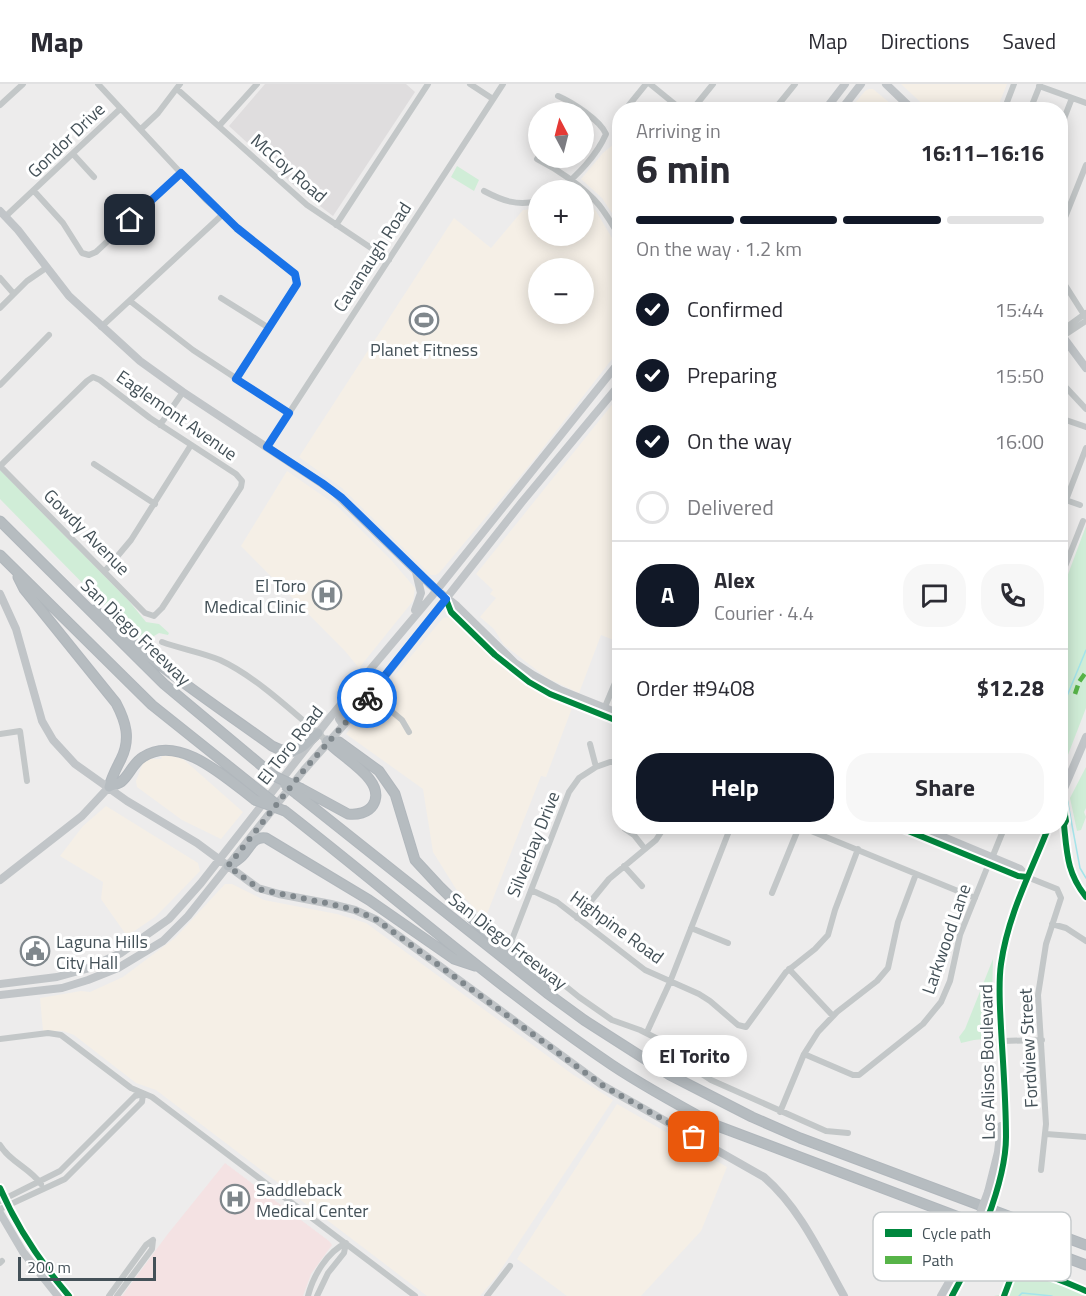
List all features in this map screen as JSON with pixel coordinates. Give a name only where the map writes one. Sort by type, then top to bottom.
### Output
[{"type":"highway","name":"San Diego Freeway","points":[[0,521],[164,684],[274,776],[300,792],[547,993],[584,1020],[670,1075],[752,1117],[999,1212]]},
{"type":"highway","points":[[0,555],[152,705],[258,796]]},
{"type":"highway","points":[[12,567],[24,589],[116,703],[124,718],[127,729],[126,747],[112,776],[110,786],[122,782],[131,767],[141,758],[159,749],[175,749],[192,756],[258,796]]},
{"type":"highway","points":[[82,602],[109,618],[136,646],[272,746],[292,753],[303,747],[318,733]]},
{"type":"highway","points":[[300,792],[348,814],[363,813],[374,804],[376,796],[371,780],[334,750],[327,741]]},
{"type":"highway","points":[[327,741],[339,742],[379,771],[395,794],[415,860],[484,930],[536,975],[547,993]]},
{"type":"highway","name":"San Diego Freeway","points":[[258,796],[285,811],[532,1009],[614,1067],[715,1125],[946,1212]]},
{"type":"highway","points":[[228,866],[241,857],[255,840],[266,838],[369,900],[454,959],[480,968]]},
{"type":"highway","name":"San Diego Freeway","points":[[1071,1239],[1086,1245]]},
{"type":"highway","name":"San Diego Freeway","points":[[1071,1259],[1086,1265]]},
{"type":"main road","points":[[831,102],[845,84]]},
{"type":"main road","points":[[847,102],[861,84]]},
{"type":"main road","points":[[886,84],[905,102]]},
{"type":"main road","points":[[3,214],[69,296],[140,361],[342,498],[416,572],[457,606],[506,655],[533,675],[612,717]]},
{"type":"main road","points":[[1068,344],[1086,368]]},
{"type":"main road","name":"El Toro Road","points":[[0,984],[72,974],[121,953],[170,919],[612,371]]},
{"type":"main road","name":"El Toro Road","points":[[0,995],[62,988],[127,964],[163,940],[188,916],[327,741],[371,694],[612,394]]},
{"type":"main road","points":[[545,454],[555,462]]},
{"type":"main road","points":[[410,620],[421,596],[416,572]]},
{"type":"main road","points":[[0,594],[16,629],[42,722],[63,752],[75,764],[262,890],[355,910],[377,920],[602,1085],[764,1177],[777,1188],[795,1211],[844,1296]]},
{"type":"main road","points":[[343,725],[339,719],[353,700],[356,686]]},
{"type":"main road","points":[[603,712],[612,713]]},
{"type":"main road","points":[[1068,780],[1086,737]]},
{"type":"main road","points":[[0,880],[82,816],[110,786]]},
{"type":"main road","points":[[917,834],[990,861]]},
{"type":"main road","points":[[934,834],[1018,876],[1027,877]]},
{"type":"main road","name":"Los Alisos Boulevard","points":[[985,1212],[1001,1172],[1006,1140],[1001,967],[1010,920],[1046,834]]},
{"type":"main road","points":[[0,1188],[2,1205],[23,1252],[58,1296]]},
{"type":"main road","points":[[2,1205],[47,1271],[69,1296]]},
{"type":"main road","name":"Los Alisos Boulevard","points":[[941,1296],[951,1281]]},
{"type":"main road","name":"Los Alisos Boulevard","points":[[952,1296],[958,1281]]},
{"type":"street","points":[[0,105],[23,84]]},
{"type":"street","points":[[98,84],[222,215],[295,274],[297,284],[236,379]]},
{"type":"street","points":[[219,126],[257,84]]},
{"type":"street","points":[[336,225],[428,84]]},
{"type":"street","points":[[470,84],[494,99]]},
{"type":"street","name":"Cavanaugh Road","points":[[267,447],[503,84]]},
{"type":"street","points":[[631,102],[646,84]]},
{"type":"street","points":[[650,84],[672,102]]},
{"type":"street","points":[[698,102],[713,84]]},
{"type":"street","points":[[780,102],[795,84]]},
{"type":"street","points":[[1007,102],[1014,84]]},
{"type":"street","points":[[1033,102],[1040,85],[1086,103]]},
{"type":"street","points":[[141,129],[158,113],[179,86]]},
{"type":"street","name":"McCoy Road","points":[[179,86],[294,194],[389,260]]},
{"type":"street","points":[[558,96],[573,103],[606,132],[599,147],[572,180]]},
{"type":"street","points":[[1068,108],[1072,98]]},
{"type":"street","name":"Gondor Drive","points":[[3,214],[34,191],[120,109]]},
{"type":"street","points":[[73,154],[94,177]]},
{"type":"street","points":[[1068,210],[1086,165]]},
{"type":"street","points":[[554,168],[570,180]]},
{"type":"street","points":[[34,191],[63,223],[82,253],[86,255],[96,252],[181,173]]},
{"type":"street","points":[[484,190],[508,202],[528,203]]},
{"type":"street","points":[[594,200],[612,225]]},
{"type":"street","points":[[101,327],[222,215]]},
{"type":"street","points":[[0,308],[46,268]]},
{"type":"street","points":[[0,278],[14,294]]},
{"type":"street","points":[[1068,290],[1085,317],[1068,330]]},
{"type":"street","points":[[221,298],[269,328]]},
{"type":"street","points":[[130,301],[177,339],[289,413]]},
{"type":"street","points":[[0,385],[49,335]]},
{"type":"street","name":"Eaglemont Avenue","points":[[0,466],[93,377],[160,425],[236,474],[242,481],[241,487],[162,608],[154,616]]},
{"type":"street","points":[[1068,390],[1086,409]]},
{"type":"street","points":[[160,425],[183,392]]},
{"type":"street","points":[[1068,421],[1086,428]]},
{"type":"street","points":[[105,572],[128,544],[191,445]]},
{"type":"street","points":[[1068,488],[1086,448]]},
{"type":"street","points":[[94,464],[154,504]]},
{"type":"street","name":"Gowdy Avenue","points":[[0,466],[145,613],[154,616]]},
{"type":"street","points":[[1068,501],[1080,505]]},
{"type":"street","points":[[1068,559],[1083,521]]},
{"type":"street","points":[[162,642],[213,657],[230,666],[250,679],[327,741]]},
{"type":"street","points":[[603,712],[612,690]]},
{"type":"street","points":[[371,694],[402,720],[408,732]]},
{"type":"street","points":[[0,734],[20,731],[27,781]]},
{"type":"street","points":[[590,744],[596,767],[612,762]]},
{"type":"street","name":"Silverbay Drive","points":[[596,767],[579,778],[568,792],[511,942],[579,997],[612,1020],[647,1032]]},
{"type":"street","points":[[632,834],[645,849]]},
{"type":"street","points":[[578,918],[609,879],[656,840],[660,834]]},
{"type":"street","points":[[728,834],[670,982],[647,1032],[674,1049],[699,1073],[780,1112],[826,1131],[848,1132]]},
{"type":"street","points":[[772,893],[796,834]]},
{"type":"street","points":[[818,834],[975,898]]},
{"type":"street","name":"Larkwood Lane","points":[[804,1054],[859,1075],[923,1024],[937,1008],[948,988],[960,935],[1002,834]]},
{"type":"street","points":[[833,1016],[789,969],[815,949],[828,935],[858,849]]},
{"type":"street","points":[[624,866],[642,886]]},
{"type":"street","points":[[780,1112],[804,1054],[818,1032],[833,1016],[877,981],[888,968],[898,922],[916,874]]},
{"type":"street","name":"Fordview Street","points":[[1027,877],[1060,892],[1060,902],[1052,924],[1040,975],[1038,995],[1046,1134],[1041,1170]]},
{"type":"street","name":"Highpine Road","points":[[531,890],[554,899],[645,970],[699,994],[738,1025],[746,1027],[773,987],[789,969]]},
{"type":"street","points":[[1052,924],[1074,932],[1086,941]]},
{"type":"street","points":[[691,928],[728,943]]},
{"type":"street","points":[[0,1040],[48,1033],[61,1035],[143,1094],[150,1096],[415,1296]]},
{"type":"street","points":[[1002,1041],[1042,1040]]},
{"type":"street","points":[[2,1205],[60,1172],[135,1096],[143,1094]]},
{"type":"street","points":[[2,1205],[61,1182],[142,1101],[143,1094]]},
{"type":"street","points":[[1046,1134],[1086,1137]]},
{"type":"street","points":[[0,1145],[7,1155],[35,1176],[44,1190]]},
{"type":"street","points":[[109,1296],[146,1245],[153,1240],[152,1249],[117,1296]]},
{"type":"street","points":[[308,1296],[321,1268],[336,1247],[346,1243]]},
{"type":"street","points":[[317,1296],[328,1273],[344,1253],[346,1243]]},
{"type":"street","points":[[487,1296],[510,1266]]},
{"type":"shaded area","points":[[265,84],[406,84],[415,92],[333,216],[299,190],[229,126]]},
{"type":"shaded area","points":[[901,84],[1007,84],[1000,102],[920,102]]},
{"type":"shaded area","points":[[873,89],[889,102],[856,102],[865,91]]},
{"type":"shaded area","points":[[612,146],[612,213],[594,191],[594,180],[581,179],[590,168],[594,168],[594,164]]},
{"type":"shaded area","points":[[528,209],[528,246],[594,246],[594,209],[596,211],[612,238],[612,359],[532,462],[440,572],[431,575],[342,488],[299,457],[454,218],[491,248],[523,210]]},
{"type":"shaded area","points":[[612,405],[612,639],[601,635],[579,693],[547,678],[504,645],[494,629],[480,617],[496,598],[490,594],[493,590],[476,574]]},
{"type":"shaded area","points":[[287,471],[336,505],[392,561],[415,588],[413,601],[359,668],[241,546]]},
{"type":"shaded area","points":[[450,617],[508,672],[534,690],[572,708],[546,777],[541,776],[485,919],[456,889],[433,852],[423,789],[346,734],[443,618]]},
{"type":"shaded area","points":[[162,756],[183,759],[243,812],[221,839],[182,820],[137,787],[136,781],[143,763],[150,759],[161,759]]},
{"type":"shaded area","points":[[106,806],[198,863],[200,871],[155,917],[127,936],[101,899],[103,882],[60,856],[83,826]]},
{"type":"shaded area","points":[[225,884],[232,884],[264,900],[337,914],[366,923],[572,1074],[613,1100],[496,1277],[480,1296],[427,1296],[156,1090],[136,1083],[74,1035],[63,1031],[43,1031],[40,998],[81,991],[90,992],[123,977],[175,938]]},
{"type":"shaded area","points":[[617,1104],[727,1167],[701,1231],[641,1296],[567,1296],[517,1259]]},
{"type":"shaded area","name":"Saddleback Medical Center","points":[[225,1163],[332,1245],[311,1274],[303,1296],[122,1296],[167,1235]]},
{"type":"green space","points":[[457,166],[479,180],[474,191],[451,177]]},
{"type":"green space","points":[[0,470],[129,601],[146,622],[159,624],[169,633],[168,635],[159,633],[154,636],[152,643],[154,648],[150,652],[0,499]]},
{"type":"green space","points":[[1086,526],[1086,708],[1068,755],[1068,574]]},
{"type":"green space","points":[[1086,767],[1086,808],[1084,812],[1086,817],[1081,830],[1077,831],[1070,798]]},
{"type":"green space","points":[[993,959],[994,1038],[961,1043],[959,1037],[965,1029]]},
{"type":"green space","points":[[1007,1281],[1067,1281],[1086,1288],[1086,1296],[994,1296],[999,1295]]},
{"type":"waterway","points":[[1068,694],[1086,650]]},
{"type":"waterway","points":[[1068,804],[1080,868],[1086,878]]},
{"type":"waterway","points":[[1019,1296],[1022,1293],[1052,1296]]},
{"type":"marked path","points":[[1075,694],[1086,672]]},
{"type":"cycle path","points":[[446,599],[451,612],[495,655],[529,682],[550,694],[612,719]]},
{"type":"cycle path","points":[[916,834],[1018,876],[1027,877]]},
{"type":"cycle path","points":[[990,1212],[1001,1176],[1006,1137],[1000,996],[1001,964],[1015,910],[1046,834]]},
{"type":"cycle path","points":[[1065,834],[1071,871],[1086,897]]},
{"type":"cycle path","points":[[0,1188],[30,1245],[69,1296]]},
{"type":"cycle path","points":[[952,1296],[960,1281]]},
{"type":"cycle path","points":[[1004,1296],[1010,1281]]},
{"type":"cycle path","points":[[1062,1281],[1086,1291]]},
{"type":"way so far","points":[[367,698],[327,741],[228,866],[262,890],[355,910],[377,920],[602,1085],[694,1137]]},
{"type":"place","name":"Planet Fitness","points":[[424,320]]},
{"type":"place","name":"El Toro Medical Clinic","points":[[327,595]]},
{"type":"place","name":"Laguna Hills City Hall","points":[[35,951]]},
{"type":"place","name":"El Torito","points":[[694,1137]]},
{"type":"place","name":"Saddleback Medical Center","points":[[235,1199]]},
{"type":"route","points":[[130,220],[181,173],[237,228],[295,274],[297,284],[236,379],[289,413],[267,447],[342,498],[446,599],[367,698]]}]
